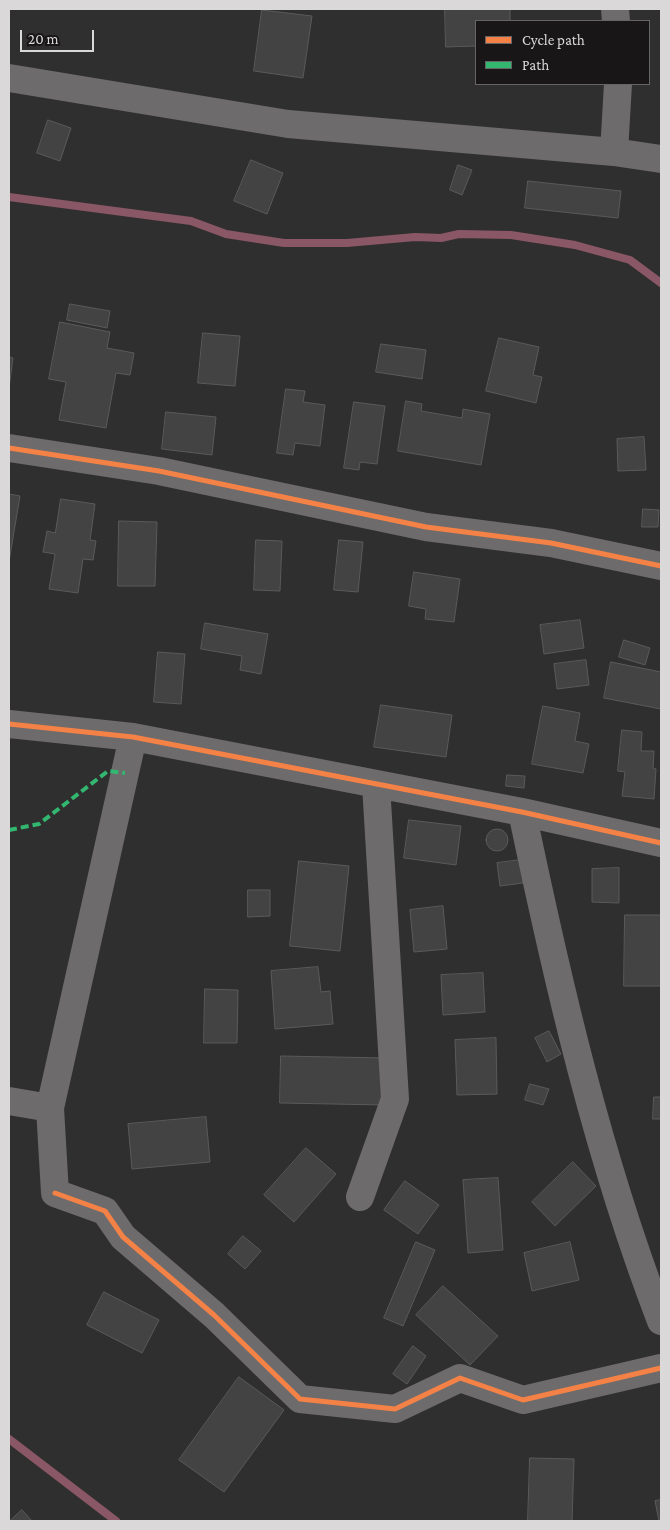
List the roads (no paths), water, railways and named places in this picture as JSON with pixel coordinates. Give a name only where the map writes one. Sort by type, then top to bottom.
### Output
[{"type":"street","points":[[9,78],[288,124],[614,152],[661,159]]},
{"type":"street","points":[[614,152],[618,85]]},
{"type":"street","points":[[9,448],[159,471],[426,527],[551,544],[661,566]]},
{"type":"street","points":[[9,724],[133,737],[522,812],[661,843]]},
{"type":"street","points":[[133,737],[50,1108],[54,1193],[105,1211],[123,1237],[214,1315],[300,1399],[395,1409],[460,1378],[523,1400],[661,1368]]},
{"type":"street","points":[[360,1197],[395,1099],[376,785]]},
{"type":"street","points":[[522,812],[544,916],[602,1145],[645,1279],[661,1321]]},
{"type":"street","points":[[9,1101],[50,1108]]},
{"type":"waterway","points":[[9,197],[191,221],[226,234],[284,243],[347,243],[415,237],[441,238],[459,234],[511,235],[575,245],[630,260],[661,283]]},
{"type":"waterway","points":[[9,1439],[116,1521]]}]
